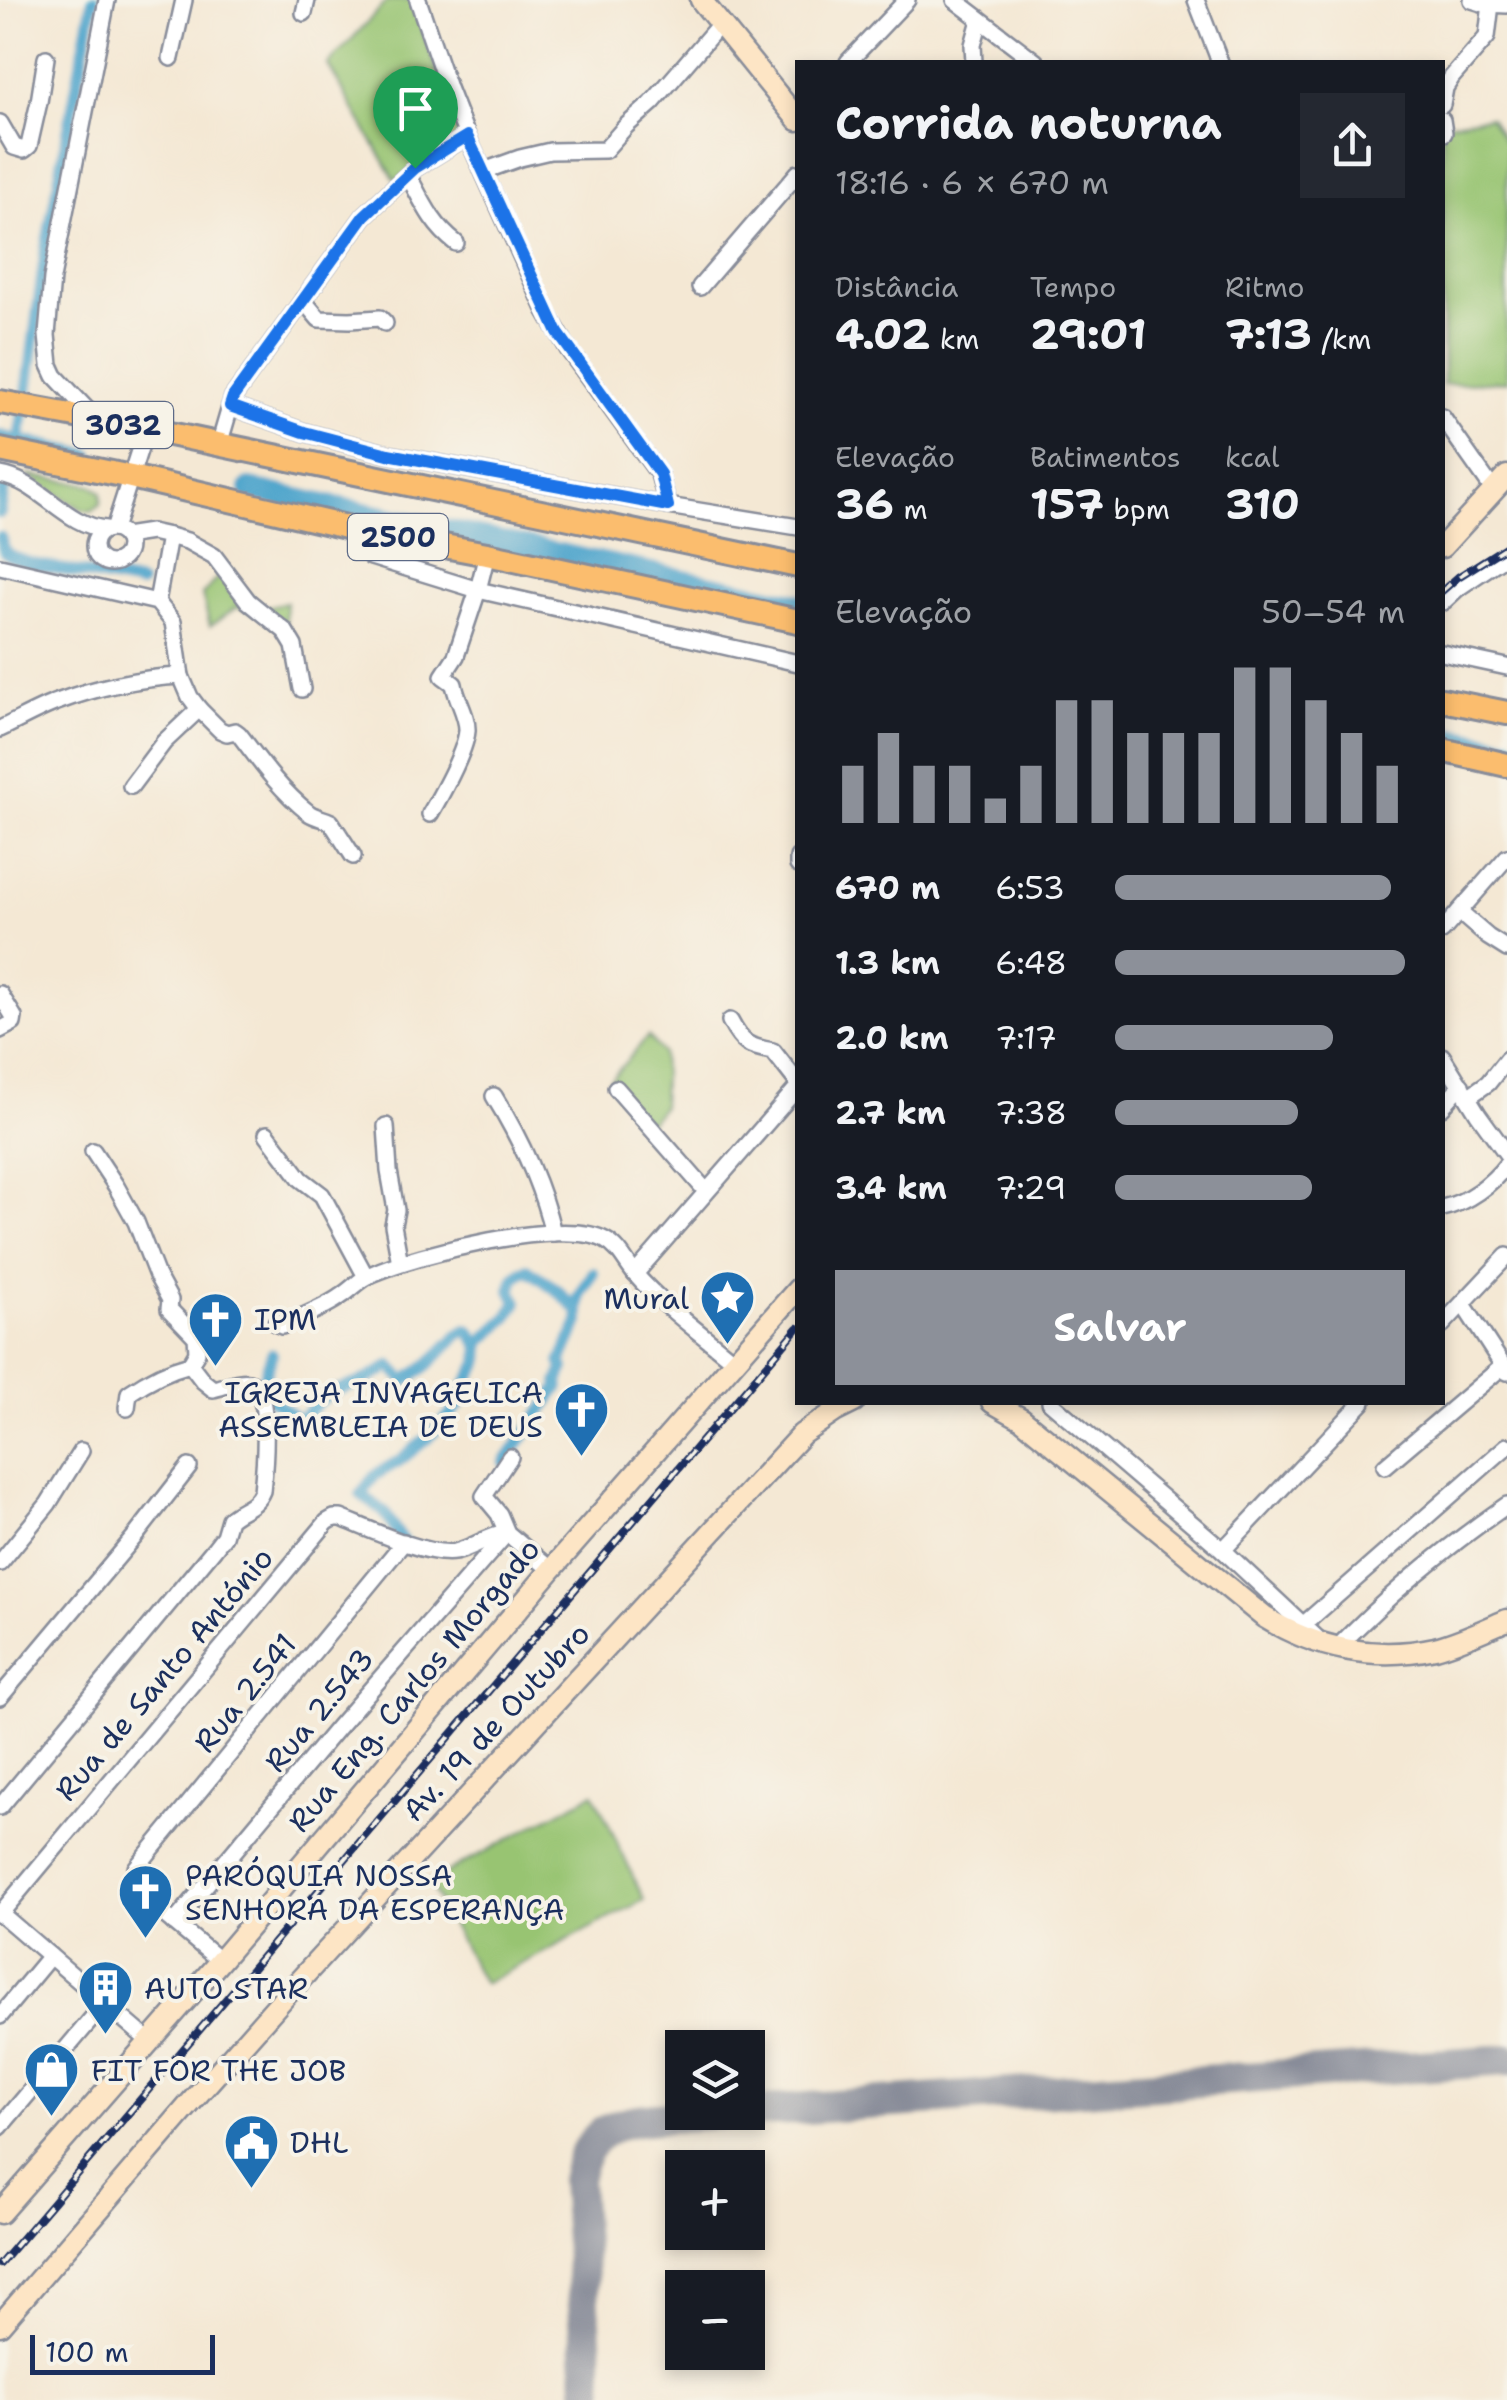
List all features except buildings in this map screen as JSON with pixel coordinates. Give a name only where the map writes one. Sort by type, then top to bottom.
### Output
[{"type":"main road","name":"3032","points":[[0,402],[246,451]]},
{"type":"main road","name":"2500","points":[[0,450],[795,620]]},
{"type":"main road","name":"2500","points":[[246,451],[795,565]]},
{"type":"main road","points":[[1445,701],[1507,714]]},
{"type":"main road","points":[[1445,751],[1507,764]]},
{"type":"street","points":[[97,420],[55,376],[46,334],[52,278],[108,0]]},
{"type":"street","points":[[171,58],[184,0]]},
{"type":"street","points":[[418,0],[467,136],[558,333],[660,474],[668,506]]},
{"type":"street","points":[[701,0],[795,116]]},
{"type":"street","points":[[850,60],[907,0]]},
{"type":"street","points":[[955,0],[1033,60]]},
{"type":"street","points":[[1196,0],[1219,60]]},
{"type":"street","points":[[1445,88],[1487,38],[1499,5],[1472,0]]},
{"type":"street","points":[[974,60],[972,45],[980,20]]},
{"type":"street","points":[[484,171],[550,152],[604,150],[720,24]]},
{"type":"street","points":[[0,123],[14,147],[24,150],[29,146],[46,58]]},
{"type":"street","points":[[219,445],[233,397],[364,216],[408,175],[467,136]]},
{"type":"street","points":[[408,175],[430,218],[456,243]]},
{"type":"street","points":[[700,287],[795,176]]},
{"type":"street","points":[[303,300],[320,318],[380,318],[384,322]]},
{"type":"street","points":[[230,406],[304,432],[388,454],[795,527]]},
{"type":"street","points":[[1445,420],[1501,483],[1445,543]]},
{"type":"street","points":[[115,531],[146,429]]},
{"type":"street","points":[[0,475],[28,485],[86,525],[169,536],[214,556],[248,600],[285,631],[294,646],[302,689]]},
{"type":"street","points":[[360,530],[361,546],[371,557],[478,590],[795,662]]},
{"type":"street","points":[[157,602],[169,536]]},
{"type":"street","points":[[430,814],[446,786],[466,733],[454,684],[443,676],[456,656],[487,554]]},
{"type":"street","points":[[1445,600],[1507,555]]},
{"type":"street","points":[[0,566],[157,602],[174,622],[181,676],[199,709],[220,730],[239,734],[272,777],[312,816],[331,822],[353,856]]},
{"type":"street","points":[[1445,653],[1507,667]]},
{"type":"street","points":[[0,729],[58,702],[112,685],[181,676]]},
{"type":"street","points":[[131,786],[164,742],[199,709]]},
{"type":"street","points":[[1445,928],[1507,857]]},
{"type":"street","points":[[1459,912],[1507,949]]},
{"type":"street","points":[[0,994],[14,1017],[14,1023],[0,1030]]},
{"type":"street","points":[[730,1022],[749,1046],[772,1051],[795,1081]]},
{"type":"street","points":[[1445,1105],[1464,1091],[1488,1083],[1507,1059]]},
{"type":"street","points":[[1445,1061],[1507,1154]]},
{"type":"street","points":[[616,1088],[706,1191]]},
{"type":"street","points":[[635,1274],[795,1088]]},
{"type":"street","points":[[494,1096],[528,1156],[553,1233]]},
{"type":"street","points":[[386,1126],[396,1210],[392,1226],[400,1263]]},
{"type":"street","points":[[267,1134],[301,1179],[326,1201],[368,1276]]},
{"type":"street","points":[[93,1151],[136,1222],[170,1300],[169,1309],[196,1338],[197,1352],[190,1364],[157,1375],[138,1387],[130,1393],[127,1408]]},
{"type":"street","points":[[1445,1207],[1461,1202],[1507,1164]]},
{"type":"street","points":[[276,1323],[282,1326],[326,1305],[368,1276],[457,1246],[553,1233],[590,1234],[604,1239],[624,1256],[635,1274],[734,1361]]},
{"type":"street","points":[[1445,1322],[1507,1256]]},
{"type":"street","name":"Rua Eng. Carlos Morgado","points":[[0,2213],[220,1961],[551,1570],[795,1292]]},
{"type":"street","points":[[1385,1466],[1505,1369],[1463,1304]]},
{"type":"street","points":[[0,1807],[224,1536],[229,1518],[259,1498],[265,1450],[262,1400],[257,1386],[252,1382],[214,1389],[190,1364]]},
{"type":"street","name":"Av. 19 de Outubro","points":[[0,2325],[288,1993],[802,1434],[848,1405]]},
{"type":"street","points":[[997,1405],[1022,1419],[1264,1617],[1300,1636],[1330,1646],[1380,1654],[1438,1647],[1507,1620]]},
{"type":"street","points":[[1054,1405],[1330,1646]]},
{"type":"street","points":[[1223,1550],[1360,1405]]},
{"type":"street","points":[[1303,1625],[1507,1446]]},
{"type":"street","points":[[0,1563],[48,1504],[81,1451]]},
{"type":"street","points":[[510,1457],[484,1496],[508,1533],[551,1570]]},
{"type":"street","points":[[0,1697],[189,1467]]},
{"type":"street","points":[[1330,1646],[1507,1505]]},
{"type":"street","name":"Rua de Santo António","points":[[0,1914],[334,1518],[404,1542]]},
{"type":"street","points":[[404,1542],[447,1552],[508,1533]]},
{"type":"street","name":"Rua 2.543","points":[[174,1924],[508,1533]]},
{"type":"street","name":"Rua 2.541","points":[[174,1924],[136,1891],[136,1868],[404,1542]]},
{"type":"street","points":[[0,1914],[149,2041]]},
{"type":"street","points":[[174,1924],[220,1961]]},
{"type":"street","points":[[0,2016],[50,1956]]},
{"type":"street","points":[[0,2127],[105,2003]]},
{"type":"green space","points":[[388,0],[412,0],[463,145],[395,180],[328,65]]},
{"type":"green space","points":[[1490,117],[1507,145],[1507,381],[1445,384],[1445,123]]},
{"type":"green space","points":[[27,475],[92,485],[101,492],[101,504],[92,511],[83,510]]},
{"type":"green space","points":[[224,570],[263,608],[286,602],[285,634],[260,615],[237,607],[210,626],[202,595]]},
{"type":"green space","points":[[648,1036],[662,1053],[663,1077],[662,1107],[648,1124],[610,1080]]},
{"type":"green space","points":[[594,1793],[644,1900],[483,1984],[429,1882]]},
{"type":"waterway","points":[[27,393],[46,248],[93,0]]},
{"type":"waterway","points":[[19,440],[23,414]]},
{"type":"waterway","points":[[0,436],[89,455]]},
{"type":"waterway","points":[[0,513],[4,488]]},
{"type":"waterway","points":[[250,489],[795,603]]},
{"type":"waterway","points":[[0,537],[5,552],[32,564],[140,584]]},
{"type":"waterway","points":[[1445,737],[1507,749]]},
{"type":"waterway","points":[[405,1545],[384,1512],[361,1494],[375,1475],[429,1437],[459,1405],[462,1391],[479,1363],[480,1343],[507,1318],[517,1302],[511,1290],[515,1277],[527,1269],[579,1312]]},
{"type":"waterway","points":[[505,1462],[559,1387],[564,1368],[561,1362],[579,1322],[579,1297],[593,1273]]},
{"type":"waterway","points":[[272,1354],[261,1386],[265,1395],[300,1421],[332,1392],[391,1366],[405,1381],[468,1329],[479,1345]]},
{"type":"taxiway","points":[[765,2111],[1507,2060]]},
{"type":"taxiway","points":[[590,2400],[576,2180],[581,2161],[598,2136],[609,2129],[622,2123],[665,2117]]},
{"type":"railway","points":[[1445,588],[1507,546]]},
{"type":"railway","points":[[0,2264],[795,1332]]},
{"type":"place","name":"Mural","points":[[728,1347]]},
{"type":"place","name":"IPM","points":[[215,1368]]},
{"type":"place","name":"IGREJA INVAGELICA ASSEMBLEIA DE DEUS","points":[[582,1458]]},
{"type":"place","name":"PARÓQUIA NOSSA SENHORA DA ESPERANÇA","points":[[146,1941]]},
{"type":"place","name":"AUTO STAR","points":[[105,2037]]},
{"type":"place","name":"FIT FOR THE JOB","points":[[52,2119]]},
{"type":"place","name":"DHL","points":[[251,2191]]},
{"type":"route","points":[[467,136],[558,333],[660,474],[668,506],[388,454],[304,432],[230,406],[364,216],[415,168],[467,136]]}]
